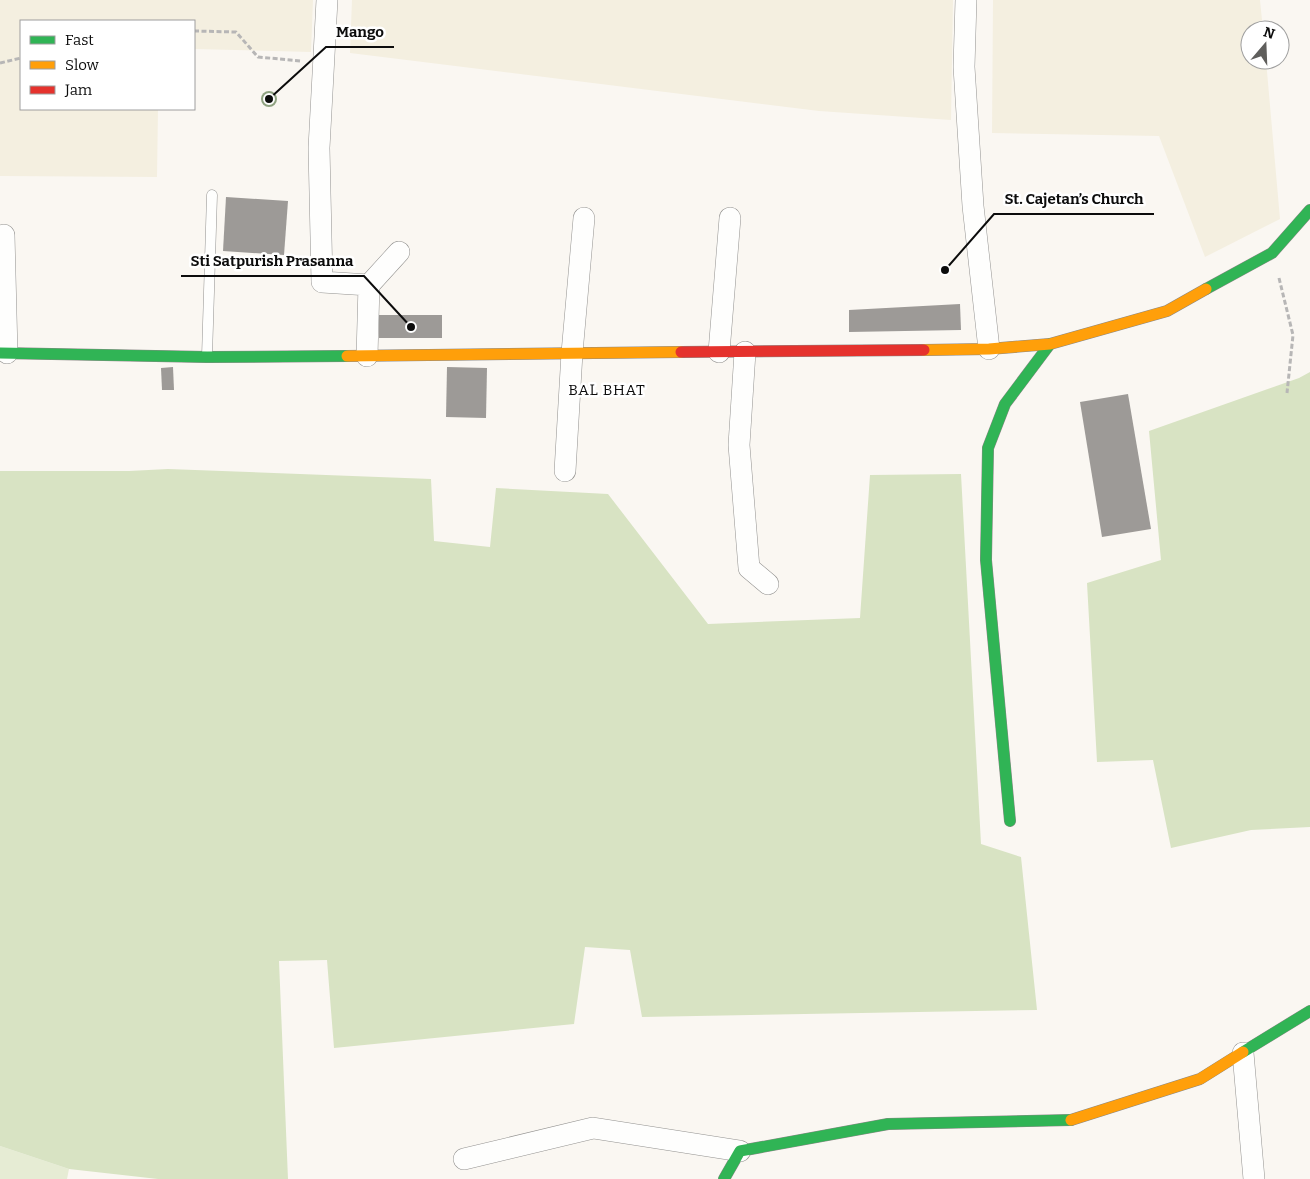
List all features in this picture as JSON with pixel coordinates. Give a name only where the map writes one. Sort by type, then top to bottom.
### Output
[{"type":"street","points":[[327,0],[319,148],[322,282],[369,285]]},
{"type":"street","points":[[966,0],[964,67],[973,206],[989,349]]},
{"type":"street","points":[[565,471],[572,353],[584,218]]},
{"type":"street","points":[[719,352],[730,218]]},
{"type":"street","points":[[4,236],[4,353],[208,357],[989,349],[1050,344],[1167,311],[1272,253],[1308,218]]},
{"type":"street","points":[[367,356],[369,285],[399,252]]},
{"type":"street","points":[[1010,821],[986,560],[988,448],[1005,404],[1050,344]]},
{"type":"street","points":[[745,352],[739,445],[749,568],[768,584]]},
{"type":"street","points":[[464,1159],[593,1128],[740,1151],[888,1124],[1067,1121],[1200,1079],[1310,1011]]},
{"type":"street","points":[[1242,1053],[1254,1179]]},
{"type":"street","points":[[724,1179],[740,1151]]},
{"type":"lane","points":[[208,357],[212,195]]},
{"type":"path","points":[[195,31],[236,32],[258,57],[324,64]]},
{"type":"path","points":[[0,63],[20,58]]},
{"type":"path","points":[[1272,253],[1293,334],[1287,393]]},
{"type":"shaded area","points":[[0,0],[313,0],[311,52],[195,49],[195,20],[20,20],[20,110],[158,110],[157,177],[0,176]]},
{"type":"shaded area","points":[[352,0],[953,0],[951,120],[819,111],[350,53]]},
{"type":"shaded area","points":[[993,0],[1260,0],[1262,20],[1240,20],[1240,70],[1267,70],[1280,219],[1205,257],[1159,136],[992,133]]},
{"type":"green space","points":[[1310,372],[1310,827],[1251,830],[1171,848],[1153,760],[1097,762],[1087,583],[1161,560],[1149,431],[1299,378]]},
{"type":"green space","points":[[168,469],[431,479],[434,541],[490,547],[496,488],[608,494],[708,624],[860,618],[870,475],[961,474],[981,844],[1021,857],[1037,1010],[642,1017],[630,950],[585,947],[574,1024],[334,1048],[327,960],[279,961],[288,1179],[158,1179],[69,1169],[0,1146],[0,471],[129,471]]},
{"type":"green space","points":[[0,1146],[69,1169],[67,1179],[0,1179]]},
{"type":"building","points":[[226,197],[288,201],[284,255],[223,251]]},
{"type":"building","points":[[960,304],[961,330],[849,332],[849,310]]},
{"type":"building","points":[[379,315],[442,315],[442,338],[379,338]]},
{"type":"building","points":[[173,367],[174,390],[162,390],[161,368]]},
{"type":"building","points":[[447,367],[487,368],[486,418],[446,417]]},
{"type":"building","points":[[1128,394],[1151,529],[1102,537],[1080,402]]},
{"type":"traffic: fast","points":[[1206,289],[1272,253],[1310,210]]},
{"type":"traffic: fast","points":[[1010,821],[986,560],[988,448],[1005,404],[1050,344]]},
{"type":"traffic: fast","points":[[0,353],[207,357],[347,356]]},
{"type":"traffic: fast","points":[[1243,1052],[1310,1011]]},
{"type":"traffic: fast","points":[[724,1179],[740,1151],[888,1124],[1071,1120]]},
{"type":"traffic: slow","points":[[924,350],[989,349],[1050,344],[1167,311],[1206,289]]},
{"type":"traffic: slow","points":[[347,356],[681,352]]},
{"type":"traffic: slow","points":[[1071,1120],[1200,1079],[1243,1052]]},
{"type":"traffic: jam","points":[[681,352],[924,350]]},
{"type":"place","name":"Mango","points":[[269,99]]},
{"type":"place","name":"St. Cajetan’s Church","points":[[945,270]]},
{"type":"place","name":"Sti Satpurish Prasanna","points":[[411,327]]},
{"type":"district","name":"BAL BHAT","points":[[607,390]]}]
